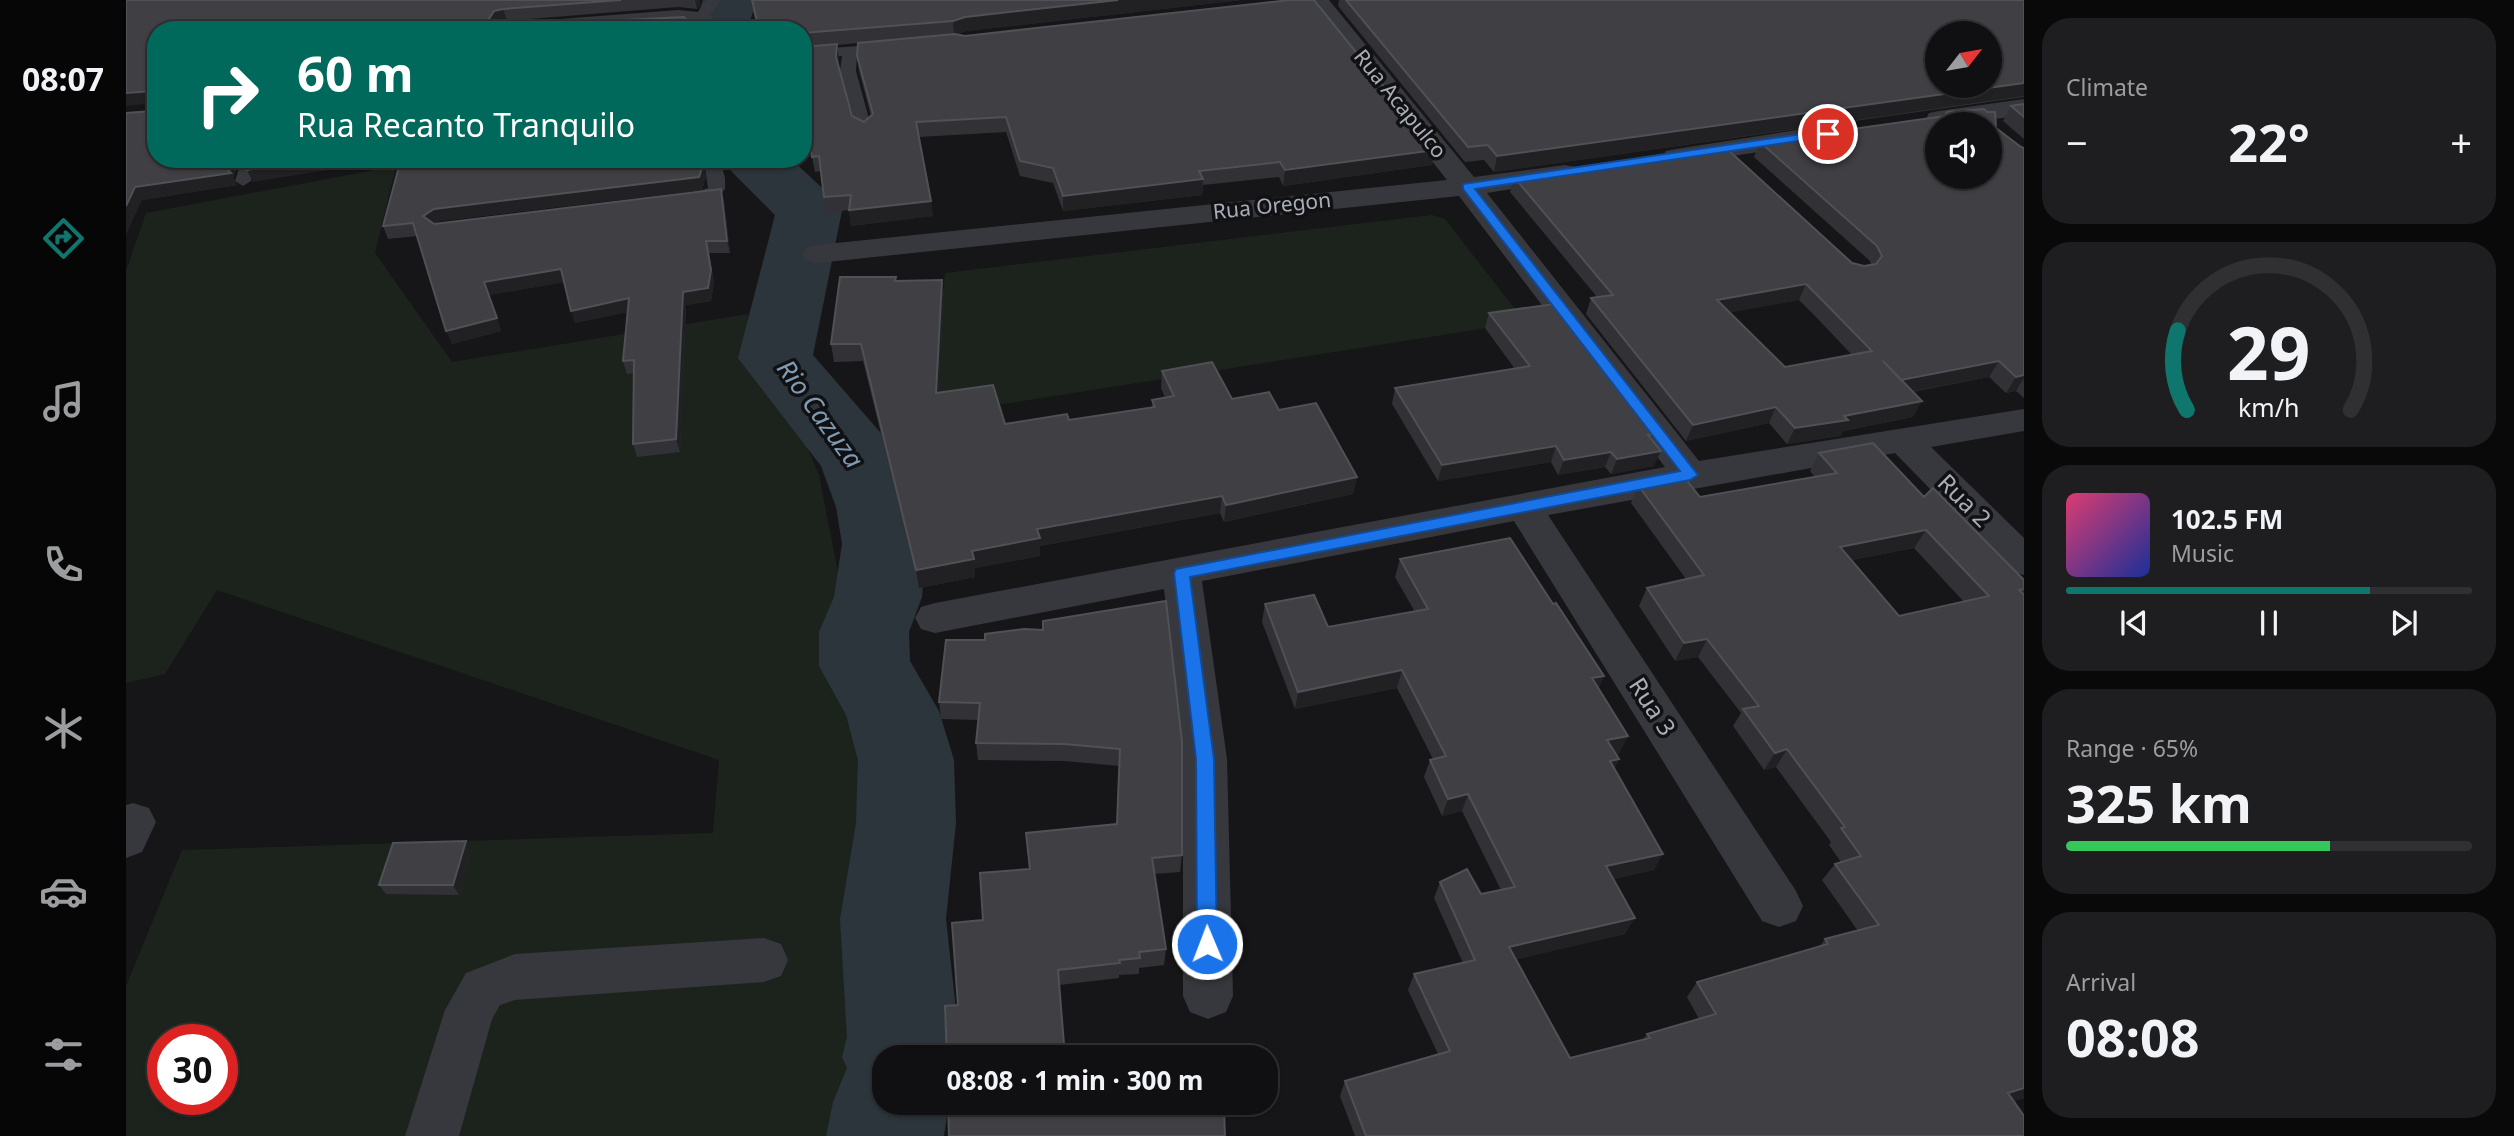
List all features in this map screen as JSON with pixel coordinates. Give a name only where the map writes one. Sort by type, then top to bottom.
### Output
[{"type":"street","name":"Rua Acapulco","points":[[1313,1],[1467,187],[1690,475]]},
{"type":"street","points":[[625,21],[703,16]]},
{"type":"street","points":[[2002,117],[2024,107]]},
{"type":"street","points":[[1906,123],[1925,123]]},
{"type":"street","points":[[1644,161],[1840,132]]},
{"type":"street","points":[[1726,149],[1756,177]]},
{"type":"street","name":"Rua Oregon","points":[[817,254],[1467,187],[1590,169]]},
{"type":"street","points":[[935,618],[1690,475],[2024,420]]},
{"type":"street","name":"Rua 2","points":[[1904,441],[2024,561]]},
{"type":"street","name":"Rua 3","points":[[1525,508],[1779,906]]},
{"type":"street","points":[[1182,573],[1205,759],[1208,996]]},
{"type":"street","points":[[432,1136],[470,1010],[483,989],[515,977],[764,960]]},
{"type":"lane","points":[[812,54],[903,46]]},
{"type":"lane","points":[[850,50],[848,71],[864,130]]},
{"type":"lane","points":[[243,181],[247,168]]},
{"type":"lane","points":[[675,202],[708,197],[717,191],[719,184],[715,168]]},
{"type":"shaded area","points":[[396,168],[375,253],[452,362],[748,314],[747,360],[798,424],[819,475],[864,707],[853,1136],[126,1136],[126,986],[182,850],[713,833],[719,760],[217,590],[165,674],[126,683],[126,271],[146,213]]},
{"type":"shaded area","points":[[1432,215],[1445,219],[1525,322],[933,415],[945,273]]},
{"type":"building","points":[[126,0],[621,0],[503,9],[494,11],[489,19],[491,21],[147,21],[147,91],[126,93]]},
{"type":"building","points":[[752,0],[1118,0],[965,17],[953,21],[812,32],[812,21],[757,21]]},
{"type":"building","points":[[1290,0],[1314,0],[1435,150],[1285,170],[1280,162],[1199,171],[1203,179],[1063,196],[1053,168],[1020,161],[1006,117],[916,122],[931,201],[849,210],[851,195],[824,197],[819,156],[812,157],[812,46],[837,44],[836,57],[852,116],[864,122],[873,114],[857,56],[858,43],[955,34],[965,36]]},
{"type":"building","points":[[1346,0],[2024,0],[2024,83],[2002,86],[2002,21],[1925,21],[1925,97],[1497,156],[1488,145],[1468,147]]},
{"type":"building","points":[[684,17],[687,21],[604,21]]},
{"type":"building","points":[[2024,104],[2024,117],[2011,106]]},
{"type":"building","points":[[1984,109],[1987,112],[1947,112]]},
{"type":"building","points":[[147,111],[147,168],[226,168],[231,173],[135,187],[126,206],[126,113]]},
{"type":"building","points":[[1925,119],[1925,189],[2002,189],[2002,133],[2024,148],[2024,375],[2016,377],[1999,361],[1901,380],[1922,401],[1844,416],[1848,420],[1795,428],[1776,407],[1693,425],[1591,298],[1613,295],[1514,177],[1725,147],[1852,263],[1864,266],[1876,264],[1882,256],[1877,246],[1760,142]],"holes":[[[1806,284],[1872,351],[1785,367],[1717,300]]]},
{"type":"building","points":[[399,168],[702,168],[699,177],[434,209],[423,216],[434,224],[721,189],[727,241],[706,241],[711,270],[708,288],[683,292],[676,439],[633,444],[634,360],[623,361],[629,298],[571,311],[561,269],[484,282],[497,318],[446,331],[413,223],[383,226]]},
{"type":"building","points":[[840,277],[896,277],[895,281],[942,280],[936,393],[993,385],[1005,424],[1067,414],[1069,420],[1155,407],[1152,400],[1174,396],[1162,371],[1212,362],[1232,399],[1269,392],[1279,410],[1316,403],[1357,477],[1226,505],[1222,496],[1037,529],[1040,538],[972,551],[974,559],[916,570],[861,344],[831,344]]},
{"type":"building","points":[[1554,304],[1654,434],[1648,435],[1661,451],[1617,459],[1611,452],[1564,460],[1556,446],[1442,465],[1395,388],[1530,366],[1489,313]]},
{"type":"building","points":[[1873,443],[1924,497],[1933,488],[2024,580],[2024,589],[2019,590],[2024,595],[2024,1088],[2008,1093],[2024,1116],[2024,1136],[1366,1136],[1345,1081],[1450,1051],[1414,974],[1475,960],[1440,882],[1467,869],[1481,894],[1515,887],[1468,794],[1448,799],[1430,760],[1446,756],[1402,670],[1298,692],[1265,604],[1314,595],[1328,627],[1428,609],[1400,559],[1510,538],[1604,676],[1592,678],[1628,736],[1607,740],[1619,759],[1610,761],[1663,854],[1606,866],[1635,918],[1509,947],[1570,1058],[1650,1038],[1647,1034],[1716,1014],[1697,982],[1828,944],[1825,939],[1879,925],[1835,864],[1861,856],[1841,828],[1845,827],[1787,749],[1775,753],[1743,709],[1759,706],[1707,639],[1684,643],[1647,588],[1704,575],[1638,485],[1684,477],[1700,497],[1837,473],[1819,453]],"holes":[[[1926,530],[1989,596],[1899,616],[1840,547]]]},
{"type":"building","points":[[1166,601],[1182,742],[1182,855],[1152,858],[1166,949],[1139,952],[1140,958],[1119,960],[1120,963],[1058,970],[1064,1045],[947,1045],[945,1006],[958,1005],[952,923],[983,920],[980,873],[1030,869],[1026,833],[1117,824],[1120,749],[1064,744],[976,743],[980,703],[939,702],[946,640],[985,640],[985,634],[1024,629],[1043,630],[1043,621]]},
{"type":"building","points":[[466,841],[453,885],[379,885],[393,843]]},
{"type":"building","points":[[948,1115],[1224,1115],[1225,1136],[949,1136]]},
{"type":"waterway","name":"Rio Cazuza","points":[[722,21],[730,0]]},
{"type":"waterway","name":"Rio Cazuza","points":[[764,168],[809,211],[775,358],[858,458],[877,507],[884,544],[878,597],[864,632],[865,666],[892,711],[906,760],[906,823],[893,919],[903,1037],[901,1045]]},
{"type":"waterway","name":"Rio Cazuza","points":[[885,1136],[889,1115]]},
{"type":"route","points":[[1207,944],[1205,759],[1182,573],[1690,475],[1467,187],[1828,134]]}]
